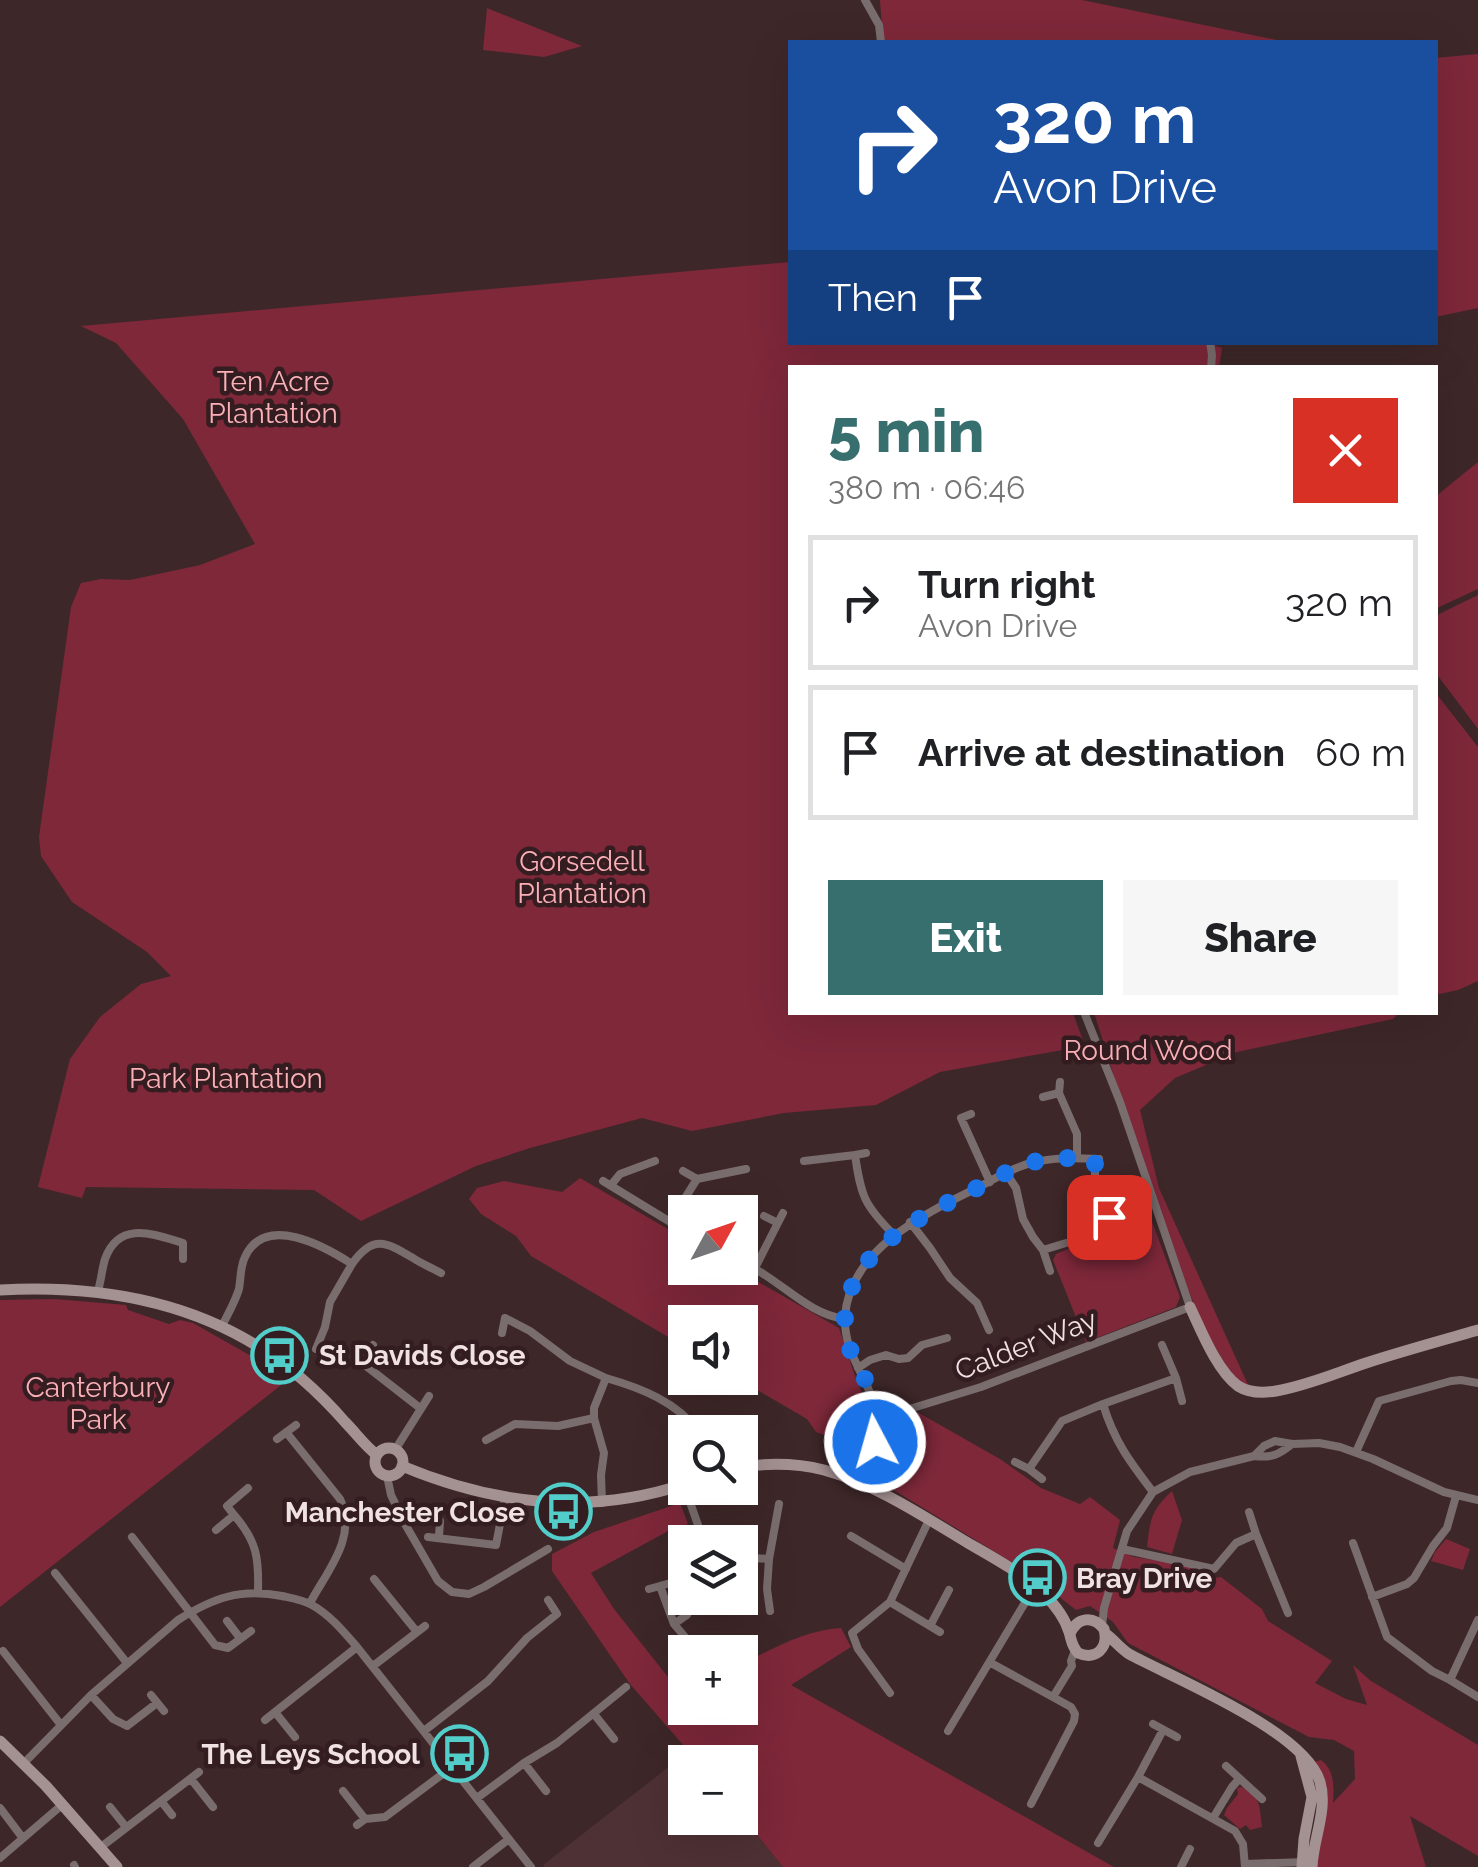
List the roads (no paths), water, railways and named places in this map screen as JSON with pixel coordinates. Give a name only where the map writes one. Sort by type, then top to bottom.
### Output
[{"type":"street","points":[[865,0],[879,25],[881,40]]},
{"type":"street","points":[[1085,1015],[1120,1102],[1190,1306],[1206,1341],[1235,1384],[1263,1392],[1295,1386],[1478,1330]]},
{"type":"street","points":[[1060,1082],[1059,1094],[1076,1134],[1077,1157]]},
{"type":"street","points":[[1043,1097],[1059,1094]]},
{"type":"street","points":[[949,1121],[971,1114]]},
{"type":"street","points":[[960,1118],[990,1182]]},
{"type":"street","points":[[804,1161],[866,1153]]},
{"type":"street","points":[[854,1155],[863,1198],[894,1236]]},
{"type":"street","points":[[860,1484],[875,1442],[877,1419],[872,1396],[849,1349],[845,1319],[848,1299],[860,1273],[894,1236],[910,1222],[1006,1173],[1032,1162],[1077,1157],[1097,1159],[1095,1188],[1109,1217]]},
{"type":"street","points":[[655,1162],[620,1174],[607,1183],[668,1221]]},
{"type":"street","points":[[683,1170],[697,1179],[746,1170]]},
{"type":"street","points":[[1006,1173],[1016,1188],[1023,1218],[1043,1250],[1050,1270]]},
{"type":"street","points":[[687,1195],[697,1179]]},
{"type":"street","points":[[758,1262],[783,1213]]},
{"type":"street","points":[[764,1216],[778,1223]]},
{"type":"street","points":[[910,1222],[950,1278],[977,1303],[989,1330]]},
{"type":"street","points":[[98,1291],[106,1258],[117,1238],[150,1233],[183,1243]]},
{"type":"street","points":[[183,1243],[194,1234]]},
{"type":"street","points":[[222,1326],[238,1290],[245,1256],[264,1238],[291,1236],[352,1264]]},
{"type":"street","points":[[183,1243],[183,1259]]},
{"type":"street","points":[[316,1349],[330,1302],[352,1264],[367,1248],[385,1243],[442,1273]]},
{"type":"street","points":[[1043,1250],[1066,1243]]},
{"type":"street","points":[[758,1270],[817,1311],[845,1319]]},
{"type":"street","points":[[0,1290],[49,1287],[98,1291],[156,1302],[222,1326],[278,1358],[377,1455]]},
{"type":"street","name":"Calder Way","points":[[877,1419],[981,1387],[1190,1306]]},
{"type":"street","points":[[502,1333],[506,1318],[530,1330],[570,1361],[650,1393],[681,1415]]},
{"type":"street","points":[[858,1368],[886,1355],[899,1360],[908,1358],[922,1345],[946,1338]]},
{"type":"street","points":[[354,1371],[373,1345]]},
{"type":"street","points":[[1162,1345],[1182,1402]]},
{"type":"street","points":[[361,1362],[420,1408]]},
{"type":"street","points":[[602,1502],[604,1454],[594,1418],[595,1402],[606,1378]]},
{"type":"street","points":[[1029,1469],[1062,1421],[1176,1378]]},
{"type":"street","points":[[1356,1452],[1379,1401],[1451,1381],[1478,1383]]},
{"type":"street","points":[[395,1450],[430,1396]]},
{"type":"street","points":[[1104,1404],[1124,1456],[1153,1492]]},
{"type":"street","points":[[486,1440],[515,1424],[558,1426],[594,1418]]},
{"type":"street","points":[[277,1439],[296,1425]]},
{"type":"street","points":[[286,1432],[345,1509],[344,1543],[310,1604]]},
{"type":"street","points":[[1070,1634],[1094,1625],[1104,1608],[1127,1531],[1153,1492],[1190,1472],[1254,1456],[1276,1455],[1292,1444],[1319,1442],[1356,1452],[1456,1496],[1478,1500]]},
{"type":"street","points":[[387,1476],[396,1474],[402,1466],[395,1450],[383,1450],[377,1455],[376,1468],[387,1476],[404,1524],[438,1581],[452,1592],[469,1594],[548,1549]]},
{"type":"street","points":[[1015,1462],[1042,1479]]},
{"type":"street","points":[[758,1465],[804,1466],[860,1484],[929,1520],[1026,1579],[1060,1613],[1075,1650],[1094,1654],[1124,1651]]},
{"type":"street","points":[[402,1466],[481,1493],[550,1504],[636,1499],[668,1491]]},
{"type":"street","points":[[228,1506],[248,1488]]},
{"type":"street","points":[[218,1494],[248,1532],[255,1548],[258,1592]]},
{"type":"street","points":[[1372,1597],[1414,1578],[1445,1532],[1456,1496]]},
{"type":"street","points":[[440,1521],[434,1537],[496,1545],[504,1498]]},
{"type":"street","points":[[770,1611],[768,1559],[779,1504]]},
{"type":"street","points":[[1248,1512],[1288,1613]]},
{"type":"street","points":[[216,1530],[234,1515]]},
{"type":"street","points":[[890,1692],[877,1683],[852,1633],[890,1602],[929,1520]]},
{"type":"street","points":[[1122,1549],[1214,1569],[1236,1544],[1256,1534]]},
{"type":"street","points":[[851,1536],[906,1569]]},
{"type":"street","points":[[132,1537],[142,1543],[214,1644],[228,1648],[251,1630]]},
{"type":"street","points":[[854,1550],[861,1542]]},
{"type":"street","points":[[1353,1542],[1388,1637],[1478,1697]]},
{"type":"street","points":[[758,1558],[768,1559]]},
{"type":"street","points":[[55,1573],[128,1663]]},
{"type":"street","points":[[373,1666],[421,1629],[396,1613],[374,1579]]},
{"type":"street","points":[[649,1589],[668,1583]]},
{"type":"street","points":[[660,1586],[674,1624],[683,1635]]},
{"type":"street","points":[[930,1626],[949,1590]]},
{"type":"street","points":[[24,1764],[91,1695],[190,1613],[212,1602],[258,1592],[310,1604],[339,1626],[531,1867]]},
{"type":"street","points":[[67,1606],[76,1599]]},
{"type":"street","points":[[424,1731],[488,1681],[527,1638],[558,1614],[548,1600]]},
{"type":"street","points":[[948,1731],[1026,1601]]},
{"type":"street","points":[[890,1602],[940,1632]]},
{"type":"street","points":[[1060,1613],[1094,1625],[1124,1651],[1228,1704],[1277,1735],[1301,1756],[1314,1770],[1322,1793],[1307,1865],[1245,1866],[1238,1835],[1138,1777]]},
{"type":"street","points":[[674,1624],[687,1615]]},
{"type":"street","points":[[1450,1680],[1478,1620]]},
{"type":"street","points":[[227,1621],[240,1638]]},
{"type":"street","points":[[1053,1697],[1072,1666],[1106,1644],[1094,1625]]},
{"type":"street","points":[[265,1720],[358,1647]]},
{"type":"street","points":[[1072,1666],[1075,1650]]},
{"type":"street","points":[[2,1651],[61,1724]]},
{"type":"street","points":[[2,1668],[11,1662]]},
{"type":"street","points":[[991,1663],[1071,1707],[1075,1717],[1032,1804]]},
{"type":"street","points":[[477,1798],[557,1743],[626,1687]]},
{"type":"street","points":[[91,1695],[113,1718],[127,1726],[154,1699],[164,1711]]},
{"type":"street","points":[[275,1712],[295,1737]]},
{"type":"street","points":[[594,1714],[614,1739]]},
{"type":"street","points":[[1153,1724],[1177,1738]]},
{"type":"street","points":[[1098,1843],[1164,1730]]},
{"type":"street","points":[[0,1741],[117,1867]]},
{"type":"street","points":[[524,1763],[546,1791]]},
{"type":"street","points":[[343,1791],[361,1822],[385,1817],[452,1766]]},
{"type":"street","points":[[1226,1766],[1262,1799]]},
{"type":"street","points":[[101,1848],[199,1772]]},
{"type":"street","points":[[190,1779],[213,1807]]},
{"type":"street","points":[[1213,1818],[1239,1779]]},
{"type":"street","points":[[161,1801],[172,1815]]},
{"type":"street","points":[[0,1858],[62,1804]]},
{"type":"street","points":[[110,1807],[126,1827]]},
{"type":"street","points":[[0,1808],[22,1837]]},
{"type":"street","points":[[473,1867],[509,1839]]},
{"type":"street","points":[[1180,1867],[1190,1849]]},
{"type":"place","name":"St Davids Close","points":[[280,1355]]},
{"type":"place","name":"Manchester Close","points":[[564,1512]]},
{"type":"place","name":"Bray Drive","points":[[1037,1578]]},
{"type":"place","name":"The Leys School","points":[[459,1754]]},
{"type":"park label","name":"Ten Acre Plantation","points":[[273,397]]},
{"type":"park label","name":"Gorsedell Plantation","points":[[582,877]]},
{"type":"park label","name":"Round Wood","points":[[1148,1050]]},
{"type":"park label","name":"Park Plantation","points":[[226,1078]]},
{"type":"park label","name":"Canterbury Park","points":[[98,1403]]}]
